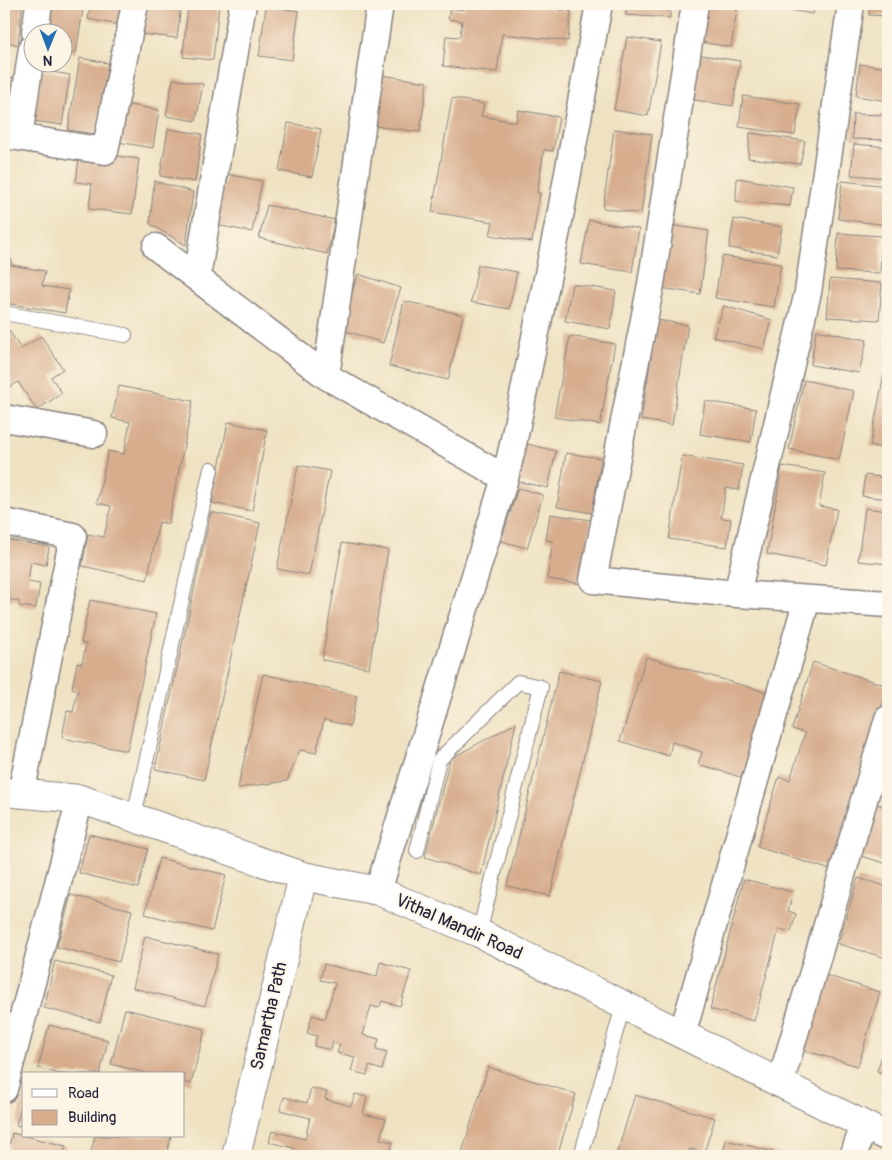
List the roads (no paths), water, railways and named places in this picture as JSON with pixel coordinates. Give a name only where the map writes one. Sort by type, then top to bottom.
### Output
[{"type":"street","points":[[36,22],[39,4]]},
{"type":"street","points":[[27,72],[12,136],[105,151],[135,4]]},
{"type":"street","points":[[197,278],[243,4]]},
{"type":"street","points":[[326,376],[380,4]]},
{"type":"street","points":[[378,891],[505,478],[561,211],[599,4]]},
{"type":"street","points":[[695,4],[651,284],[593,580],[737,594],[888,604]]},
{"type":"street","points":[[737,594],[808,292],[851,4]]},
{"type":"street","points":[[156,247],[326,376],[505,478]]},
{"type":"street","points":[[4,418],[94,434]]},
{"type":"street","points":[[4,522],[73,536],[12,793]]},
{"type":"street","points":[[682,1035],[807,599]]},
{"type":"street","points":[[780,1084],[888,719]]},
{"type":"street","name":"Vithal Mandir Road","points":[[12,793],[80,799],[134,816],[303,876],[378,891],[478,934],[888,1137]]},
{"type":"street","points":[[4,1088],[80,799]]},
{"type":"street","name":"Samartha Path","points":[[236,1156],[303,876]]},
{"type":"street","points":[[853,1156],[864,1125]]},
{"type":"lane","points":[[4,313],[125,335]]},
{"type":"lane","points":[[134,816],[211,469]]},
{"type":"lane","points":[[417,851],[439,760],[518,682],[541,687],[478,934]]},
{"type":"lane","points":[[581,1156],[623,1006]]}]
